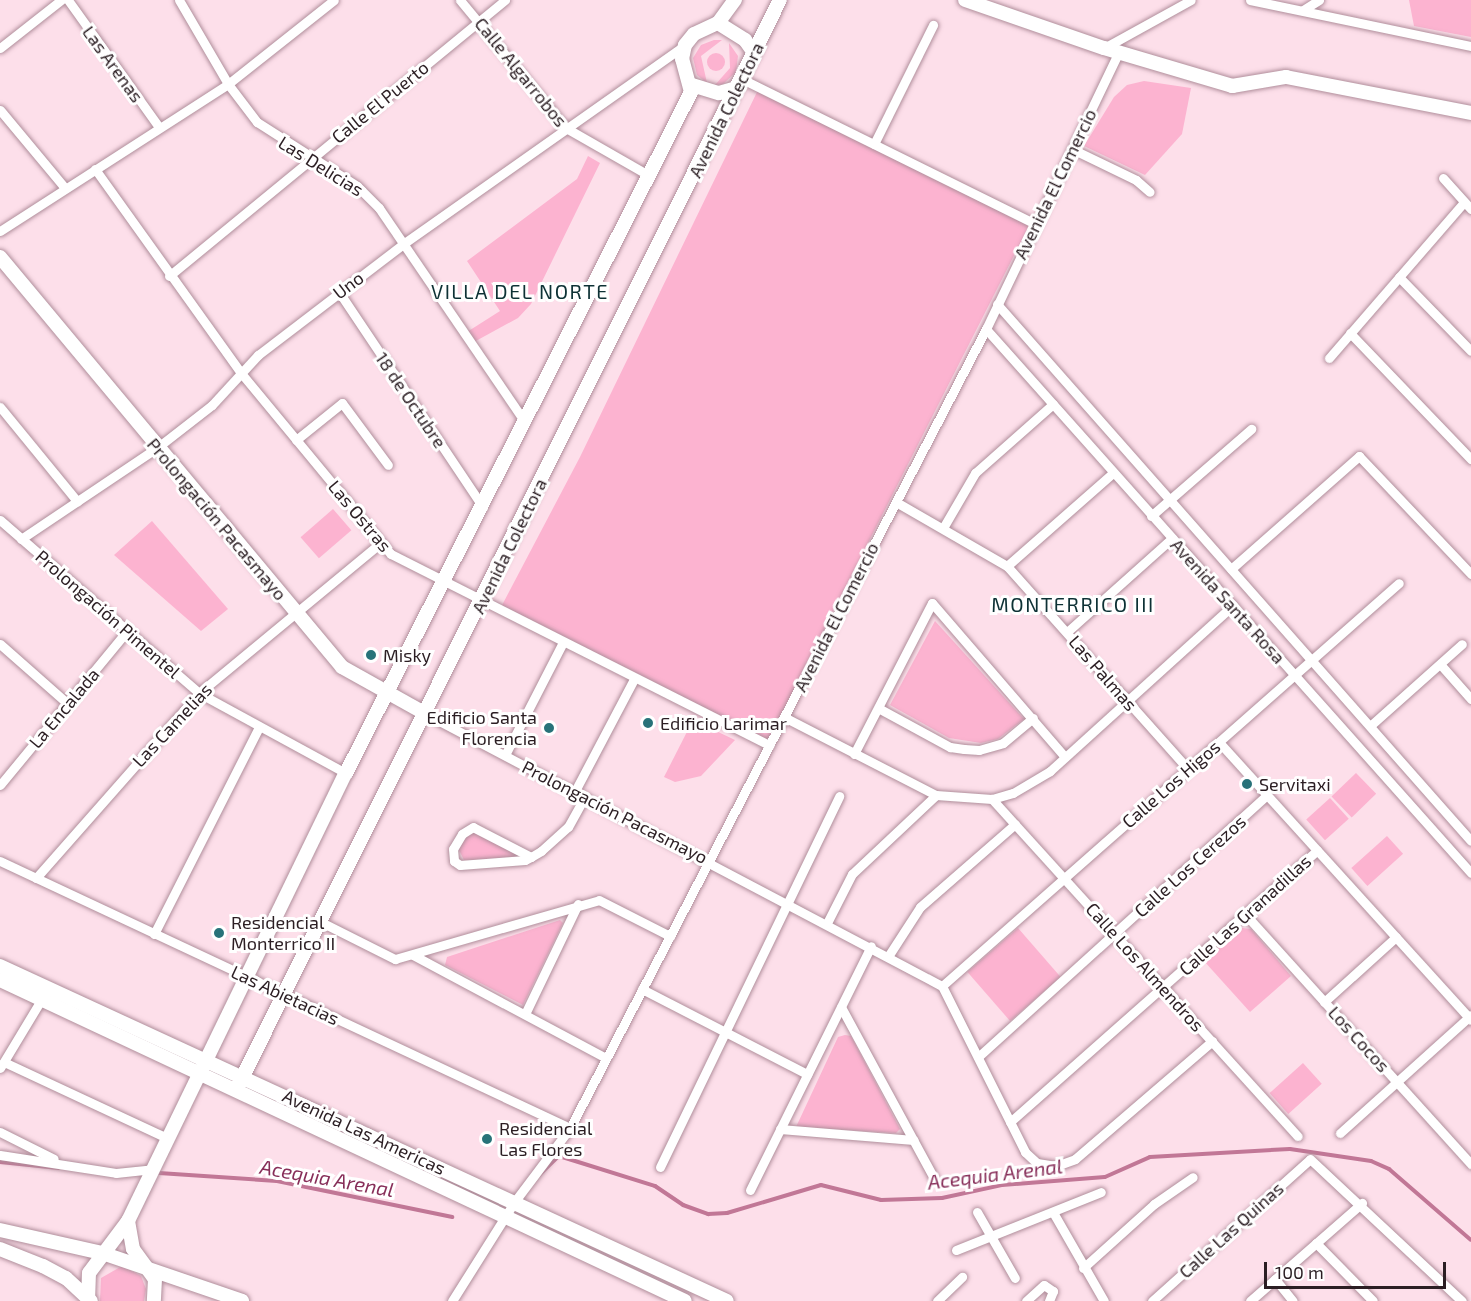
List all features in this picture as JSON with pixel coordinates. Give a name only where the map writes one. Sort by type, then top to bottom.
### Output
[{"type":"main road","points":[[735,0],[718,23],[694,34],[686,45],[683,66],[692,85],[719,93],[739,83]]},
{"type":"main road","name":"Avenida Colectora","points":[[236,1090],[426,714],[780,0]]},
{"type":"main road","points":[[969,1],[1118,53],[1232,86],[1286,77],[1471,113]]},
{"type":"main road","points":[[718,23],[746,40],[754,53]]},
{"type":"main road","points":[[89,1300],[89,1273],[128,1221],[346,772],[484,507],[692,85]]},
{"type":"main road","name":"Prolongación Pacasmayo","points":[[0,257],[295,613],[351,675],[426,714]]},
{"type":"main road","name":"Avenida Las Americas","points":[[0,966],[45,993],[203,1067],[236,1090],[685,1301]]},
{"type":"main road","name":"Avenida Las Americas","points":[[0,980],[45,993]]},
{"type":"main road","name":"Avenida Las Americas","points":[[203,1067],[243,1076],[515,1201],[722,1300]]},
{"type":"main road","points":[[128,1221],[133,1249],[155,1279],[154,1301]]},
{"type":"main road","points":[[0,1230],[102,1253],[242,1301]]},
{"type":"main road","points":[[0,1249],[43,1266],[89,1300]]},
{"type":"street","points":[[0,48],[61,0]]},
{"type":"street","name":"Las Arenas","points":[[68,0],[159,127]]},
{"type":"street","name":"Las Delicias","points":[[179,0],[228,84],[257,122],[370,197],[525,422]]},
{"type":"street","points":[[0,231],[228,84],[334,0]]},
{"type":"street","name":"Calle Algarrobos","points":[[460,0],[480,20],[566,128],[648,175]]},
{"type":"street","points":[[480,20],[505,0]]},
{"type":"street","points":[[1104,48],[1191,0]]},
{"type":"street","points":[[1250,0],[1471,46]]},
{"type":"street","points":[[1303,10],[1319,0]]},
{"type":"street","name":"Calle El Puerto","points":[[169,276],[480,20]]},
{"type":"street","points":[[873,144],[933,25]]},
{"type":"street","name":"Uno","points":[[21,539],[158,447],[212,405],[258,355],[403,244],[686,45]]},
{"type":"street","name":"Avenida El Comercio","points":[[452,1301],[508,1216],[515,1201],[570,1128],[986,329],[1118,53]]},
{"type":"street","points":[[739,83],[873,144],[1036,224]]},
{"type":"street","points":[[0,110],[65,188]]},
{"type":"street","points":[[1072,149],[1136,180],[1150,192]]},
{"type":"street","name":"Las Ostras","points":[[95,169],[169,276],[241,373],[380,543],[401,562],[769,745]]},
{"type":"street","points":[[1329,358],[1399,277],[1468,206],[1443,178]]},
{"type":"street","points":[[1399,277],[1471,351]]},
{"type":"street","name":"18 de Octubre","points":[[339,292],[484,507]]},
{"type":"street","name":"Avenida Santa Rosa","points":[[998,304],[1471,841]]},
{"type":"street","name":"Avenida Santa Rosa","points":[[986,329],[1471,873]]},
{"type":"street","points":[[1350,333],[1471,459]]},
{"type":"street","points":[[296,440],[342,403],[388,465]]},
{"type":"street","points":[[943,528],[975,474],[1053,404]]},
{"type":"street","points":[[0,407],[77,501]]},
{"type":"street","points":[[1151,516],[1251,429]]},
{"type":"street","points":[[1231,569],[1359,456],[1471,574]]},
{"type":"street","points":[[1007,566],[1113,473]]},
{"type":"street","name":"Las Palmas","points":[[896,502],[1007,566],[1188,769]]},
{"type":"street","name":"Prolongación Pimentel","points":[[0,520],[199,693],[346,772]]},
{"type":"street","points":[[1066,632],[1172,538]]},
{"type":"street","name":"Las Camelias","points":[[36,878],[199,693],[380,543]]},
{"type":"street","name":"Calle Los Higos","points":[[942,986],[1294,673],[1399,583]]},
{"type":"street","points":[[854,754],[932,603],[1065,757]]},
{"type":"street","points":[[784,717],[936,795],[992,799],[1032,784],[1128,702],[1233,605]]},
{"type":"street","name":"La Encalada","points":[[0,785],[127,631]]},
{"type":"street","points":[[0,644],[68,704]]},
{"type":"street","points":[[506,755],[562,644]]},
{"type":"street","points":[[1370,726],[1462,644]]},
{"type":"street","points":[[1440,664],[1471,699]]},
{"type":"street","points":[[575,791],[634,679]]},
{"type":"street","points":[[879,709],[950,747],[964,750],[979,750],[1003,743],[1033,718]]},
{"type":"street","name":"Prolongación Pacasmayo","points":[[426,714],[889,955],[942,986]]},
{"type":"street","points":[[154,934],[259,727]]},
{"type":"street","points":[[1219,742],[1470,1017],[1340,1133]]},
{"type":"street","points":[[827,923],[852,874],[936,795]]},
{"type":"street","name":"Calle Los Cerezos","points":[[978,1057],[1267,795]]},
{"type":"street","points":[[531,857],[473,827],[462,834],[453,849],[454,861],[460,865],[510,862],[531,857],[568,827],[585,796]]},
{"type":"street","points":[[660,1167],[839,796]]},
{"type":"street","name":"Calle Los Almendros","points":[[992,799],[1298,1136]]},
{"type":"street","points":[[889,955],[920,906],[1015,824]]},
{"type":"street","name":"Calle Las Granadillas","points":[[1010,1122],[1317,850]]},
{"type":"street","name":"Las Abietacias","points":[[0,861],[570,1128]]},
{"type":"street","points":[[321,922],[395,959],[578,904],[599,900],[670,936]]},
{"type":"street","points":[[525,1014],[578,904]]},
{"type":"street","name":"Los Cocos","points":[[1246,915],[1471,1164]]},
{"type":"street","points":[[1324,1002],[1396,937]]},
{"type":"street","points":[[750,1190],[871,946]]},
{"type":"street","points":[[413,955],[606,1058]]},
{"type":"street","points":[[942,986],[1025,1152],[1036,1163],[1056,1166],[1075,1159],[1212,1041]]},
{"type":"street","points":[[642,989],[807,1074]]},
{"type":"street","points":[[45,993],[2,1065],[169,1139]]},
{"type":"street","points":[[841,1007],[934,1178]]},
{"type":"street","points":[[780,1129],[914,1140]]},
{"type":"street","points":[[0,1132],[64,1164]]},
{"type":"street","points":[[0,1155],[116,1173],[153,1169]]},
{"type":"street","name":"Calle Las Quinas","points":[[1152,1301],[1310,1159],[1362,1203]]},
{"type":"street","points":[[1083,1268],[1154,1204],[1193,1177]]},
{"type":"street","points":[[956,1250],[1054,1214],[1101,1192]]},
{"type":"street","points":[[1250,1301],[1362,1203],[1462,1301]]},
{"type":"street","points":[[977,1212],[1015,1278]]},
{"type":"street","points":[[1054,1214],[1104,1301]]},
{"type":"street","points":[[1316,1243],[1373,1301]]},
{"type":"street","points":[[937,1301],[962,1277]]},
{"type":"street","points":[[1275,1279],[1293,1301]]},
{"type":"street","points":[[1026,1301],[1044,1285],[1053,1291],[1049,1301]]},
{"type":"shaded area","points":[[1409,0],[1471,0],[1471,37],[1414,26]]},
{"type":"shaded area","points":[[714,40],[722,40],[701,56],[707,83],[697,75],[693,58],[701,45]]},
{"type":"shaded area","points":[[729,43],[738,56],[736,72],[723,84],[715,85],[730,68]]},
{"type":"shaded area","points":[[716,53],[722,56],[725,62],[722,68],[716,71],[710,68],[707,62],[710,56]]},
{"type":"shaded area","points":[[1144,81],[1191,88],[1182,134],[1145,175],[1084,146],[1114,97],[1127,85]]},
{"type":"shaded area","points":[[758,90],[1029,226],[768,740],[500,609],[580,457]]},
{"type":"shaded area","points":[[588,156],[600,163],[531,304],[518,318],[474,342],[467,332],[500,311],[467,261],[577,179]]},
{"type":"shaded area","points":[[333,509],[351,530],[319,558],[301,537]]},
{"type":"shaded area","points":[[152,521],[228,609],[201,631],[114,555]]},
{"type":"shaded area","points":[[935,621],[1024,719],[998,739],[981,743],[949,738],[890,705]]},
{"type":"shaded area","points":[[693,720],[735,740],[701,776],[675,782],[664,777]]},
{"type":"shaded area","points":[[1356,773],[1376,794],[1352,817],[1332,797]]},
{"type":"shaded area","points":[[1330,798],[1349,819],[1325,840],[1306,819]]},
{"type":"shaded area","points":[[472,830],[517,852],[515,859],[464,860],[458,848]]},
{"type":"shaded area","points":[[1387,836],[1403,854],[1367,886],[1351,868]]},
{"type":"shaded area","points":[[560,920],[563,923],[523,1005],[445,965],[447,957]]},
{"type":"shaded area","points":[[1018,928],[1061,977],[1010,1021],[967,972]]},
{"type":"shaded area","points":[[1242,928],[1251,929],[1291,976],[1250,1012],[1204,961]]},
{"type":"shaded area","points":[[851,1036],[900,1129],[896,1133],[796,1127],[838,1037]]},
{"type":"shaded area","points":[[1303,1063],[1322,1084],[1288,1114],[1270,1093]]},
{"type":"shaded area","points":[[122,1266],[141,1276],[146,1289],[144,1301],[100,1301],[101,1278]]},
{"type":"waterway","name":"Acequia Arenal","points":[[539,1175],[559,1156],[655,1186],[683,1205],[708,1214],[727,1213],[821,1185],[881,1200],[942,1198],[1002,1185],[1105,1177],[1150,1157],[1290,1149],[1371,1161],[1389,1169],[1471,1240]]},
{"type":"waterway","name":"Acequia Arenal","points":[[0,1162],[59,1168]]},
{"type":"waterway","name":"Acequia Arenal","points":[[159,1173],[277,1181],[452,1217]]},
{"type":"place","name":"Misky","points":[[371,655]]},
{"type":"place","name":"Edificio Larimar","points":[[648,723]]},
{"type":"place","name":"Edificio Santa Florencia","points":[[549,728]]},
{"type":"place","name":"Servitaxi","points":[[1247,784]]},
{"type":"place","name":"Residencial Monterrico II","points":[[219,933]]},
{"type":"place","name":"Residencial Las Flores","points":[[487,1139]]},
{"type":"district","name":"VILLA DEL NORTE","points":[[520,291]]},
{"type":"district","name":"MONTERRICO III","points":[[1073,604]]}]
